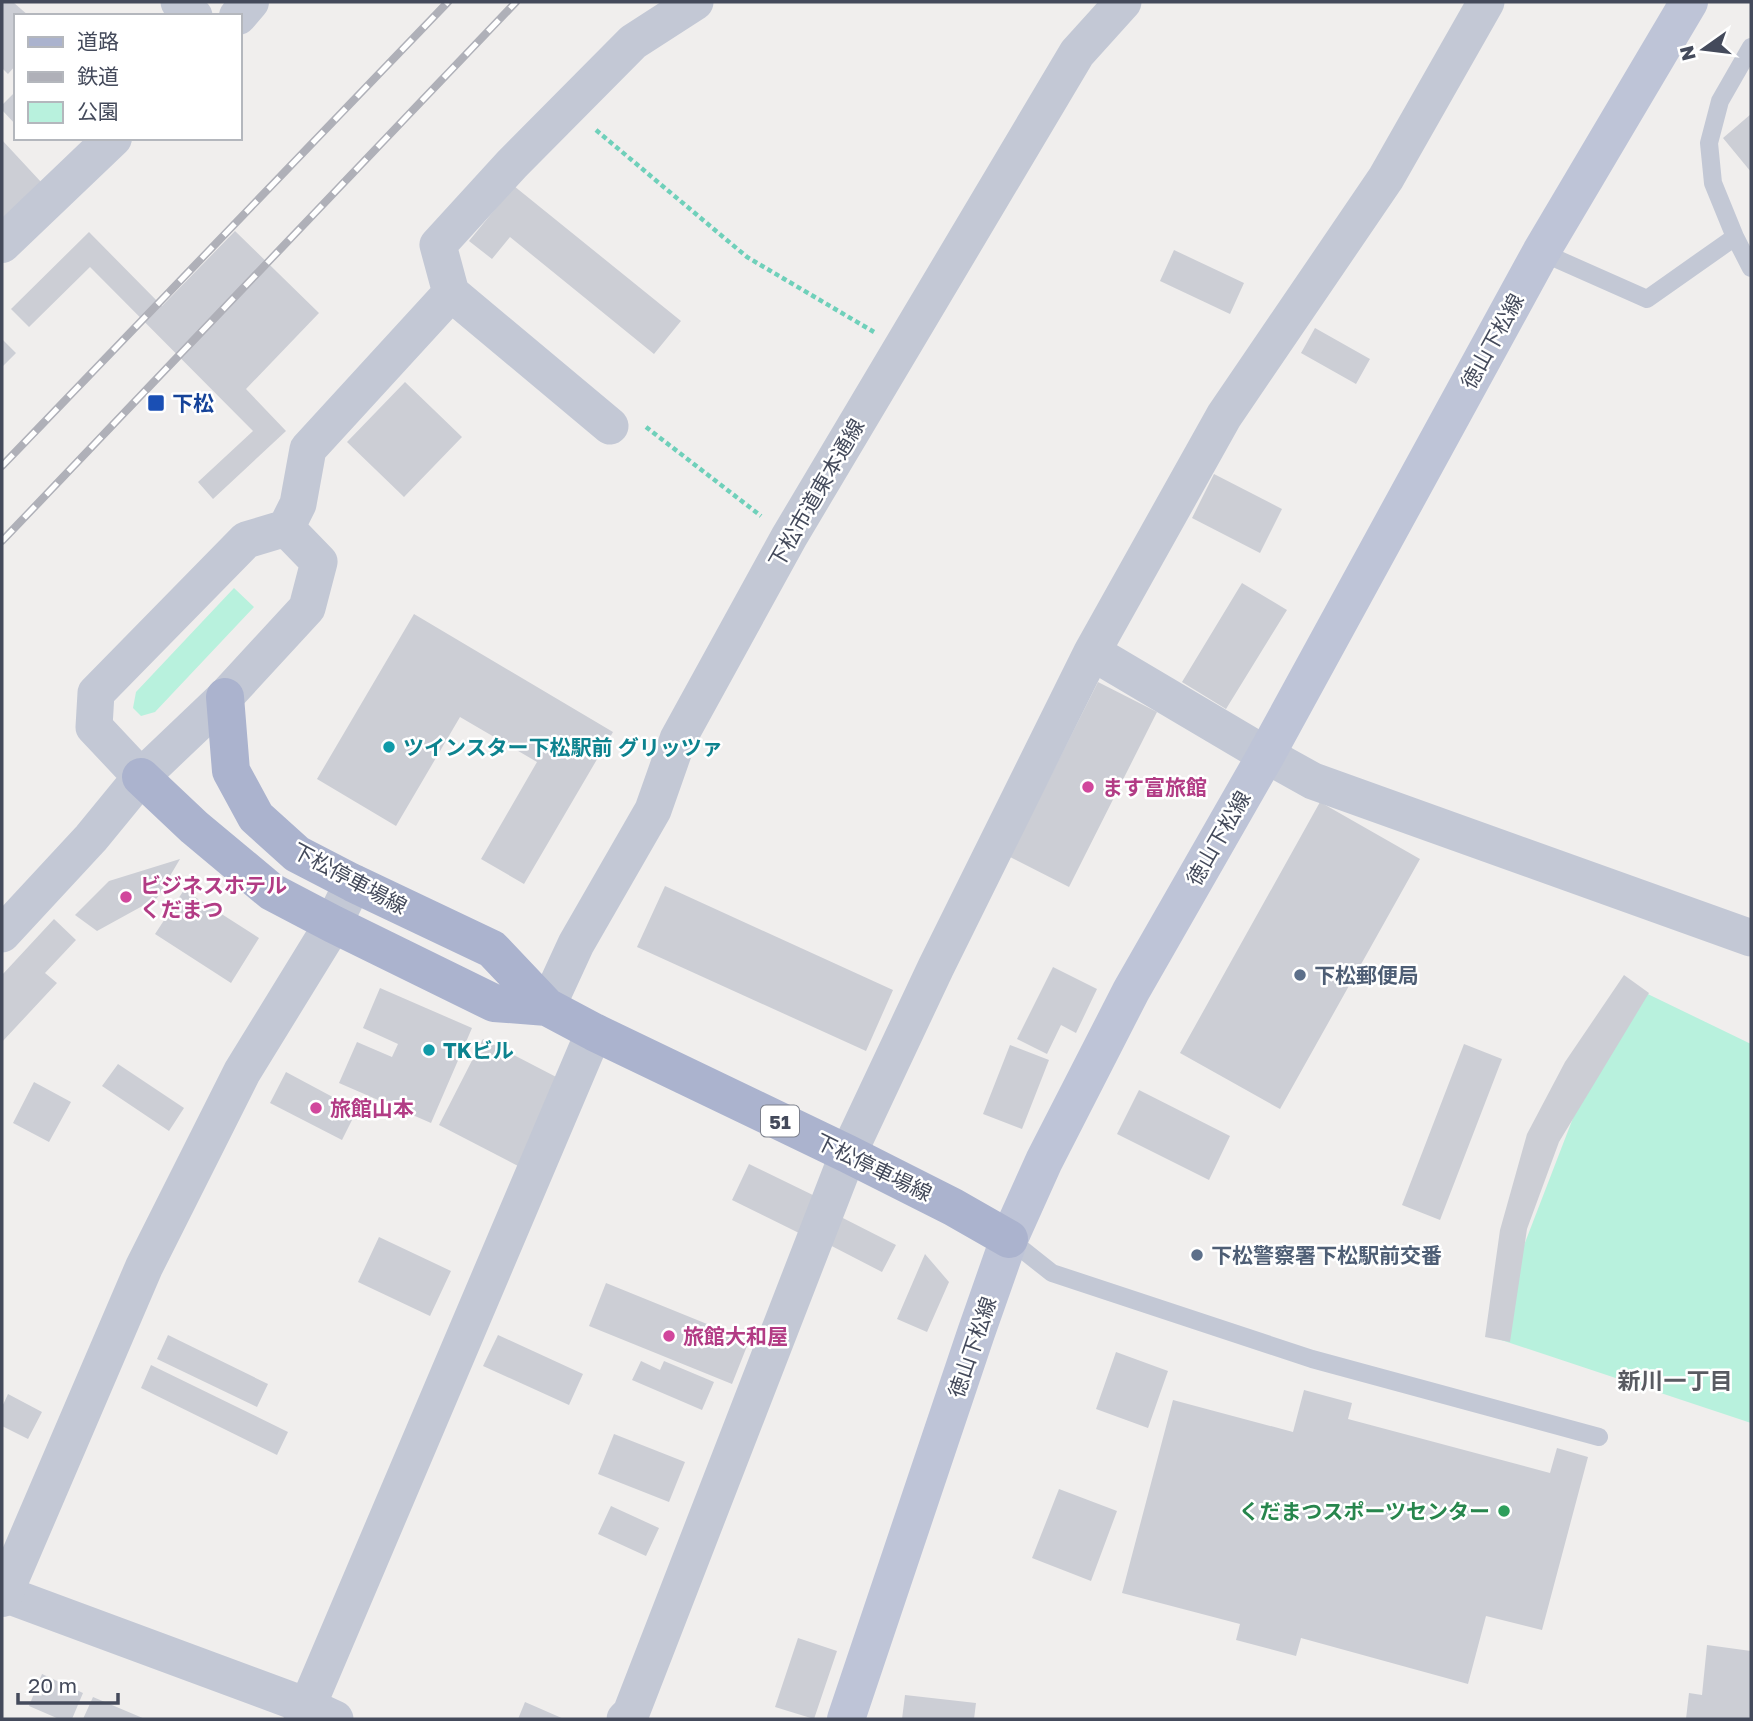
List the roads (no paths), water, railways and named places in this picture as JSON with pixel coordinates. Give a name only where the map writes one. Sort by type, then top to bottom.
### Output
[{"type":"main road","name":"徳山下松線","points":[[846,1719],[1009,1239],[1044,1161],[1132,990],[1266,755],[1541,252],[1689,2]]},
{"type":"main road","name":"下松停車場線","points":[[225,697],[231,771],[256,817],[297,854],[492,949],[548,1007],[594,1032],[848,1154],[953,1207],[1009,1239]]},
{"type":"main road","name":"下松停車場線","points":[[141,777],[194,827],[272,892],[494,1003],[548,1007]]},
{"type":"street","points":[[179,2],[192,14]]},
{"type":"street","points":[[610,426],[451,293],[438,245],[512,164],[633,42],[695,2]]},
{"type":"street","name":"下松市道東本通線","points":[[548,1007],[576,944],[653,810],[678,739],[789,537],[1077,53],[1124,2]]},
{"type":"street","points":[[637,1717],[848,1154],[936,967],[1092,652],[1224,416],[1386,178],[1486,2]]},
{"type":"street","points":[[2,244],[111,140]]},
{"type":"street","points":[[141,777],[94,727],[96,693],[246,540],[286,528],[298,504],[308,449],[451,293]]},
{"type":"street","points":[[2,934],[90,838],[141,777],[225,697],[307,608],[319,562],[286,528]]},
{"type":"street","points":[[1092,652],[1313,781],[1751,938]]},
{"type":"street","points":[[353,883],[333,924],[242,1072],[144,1267],[2,1595],[315,1715],[594,1032]]},
{"type":"lane","points":[[1751,47],[1720,101],[1709,143],[1713,184],[1751,268]]},
{"type":"lane","points":[[1541,252],[1647,299],[1735,237]]},
{"type":"lane","points":[[1009,1239],[1052,1273],[1312,1359],[1599,1437]]},
{"type":"railway","points":[[2,466],[448,2]]},
{"type":"railway","points":[[2,541],[516,2]]},
{"type":"place","name":"下松","points":[[156,403]]},
{"type":"place","name":"ツインスター下松駅前 グリッツァ","points":[[389,747]]},
{"type":"place","name":"ます富旅館","points":[[1088,787]]},
{"type":"place","name":"ビジネスホテル くだまつ","points":[[126,897]]},
{"type":"place","name":"下松郵便局","points":[[1300,975]]},
{"type":"place","name":"TKビル","points":[[429,1050]]},
{"type":"place","name":"旅館山本","points":[[316,1108]]},
{"type":"place","name":"下松警察署下松駅前交番","points":[[1197,1255]]},
{"type":"place","name":"旅館大和屋","points":[[669,1336]]},
{"type":"place","name":"くだまつスポーツセンター","points":[[1504,1511]]},
{"type":"district","name":"新川一丁目","points":[[1675,1380]]}]
